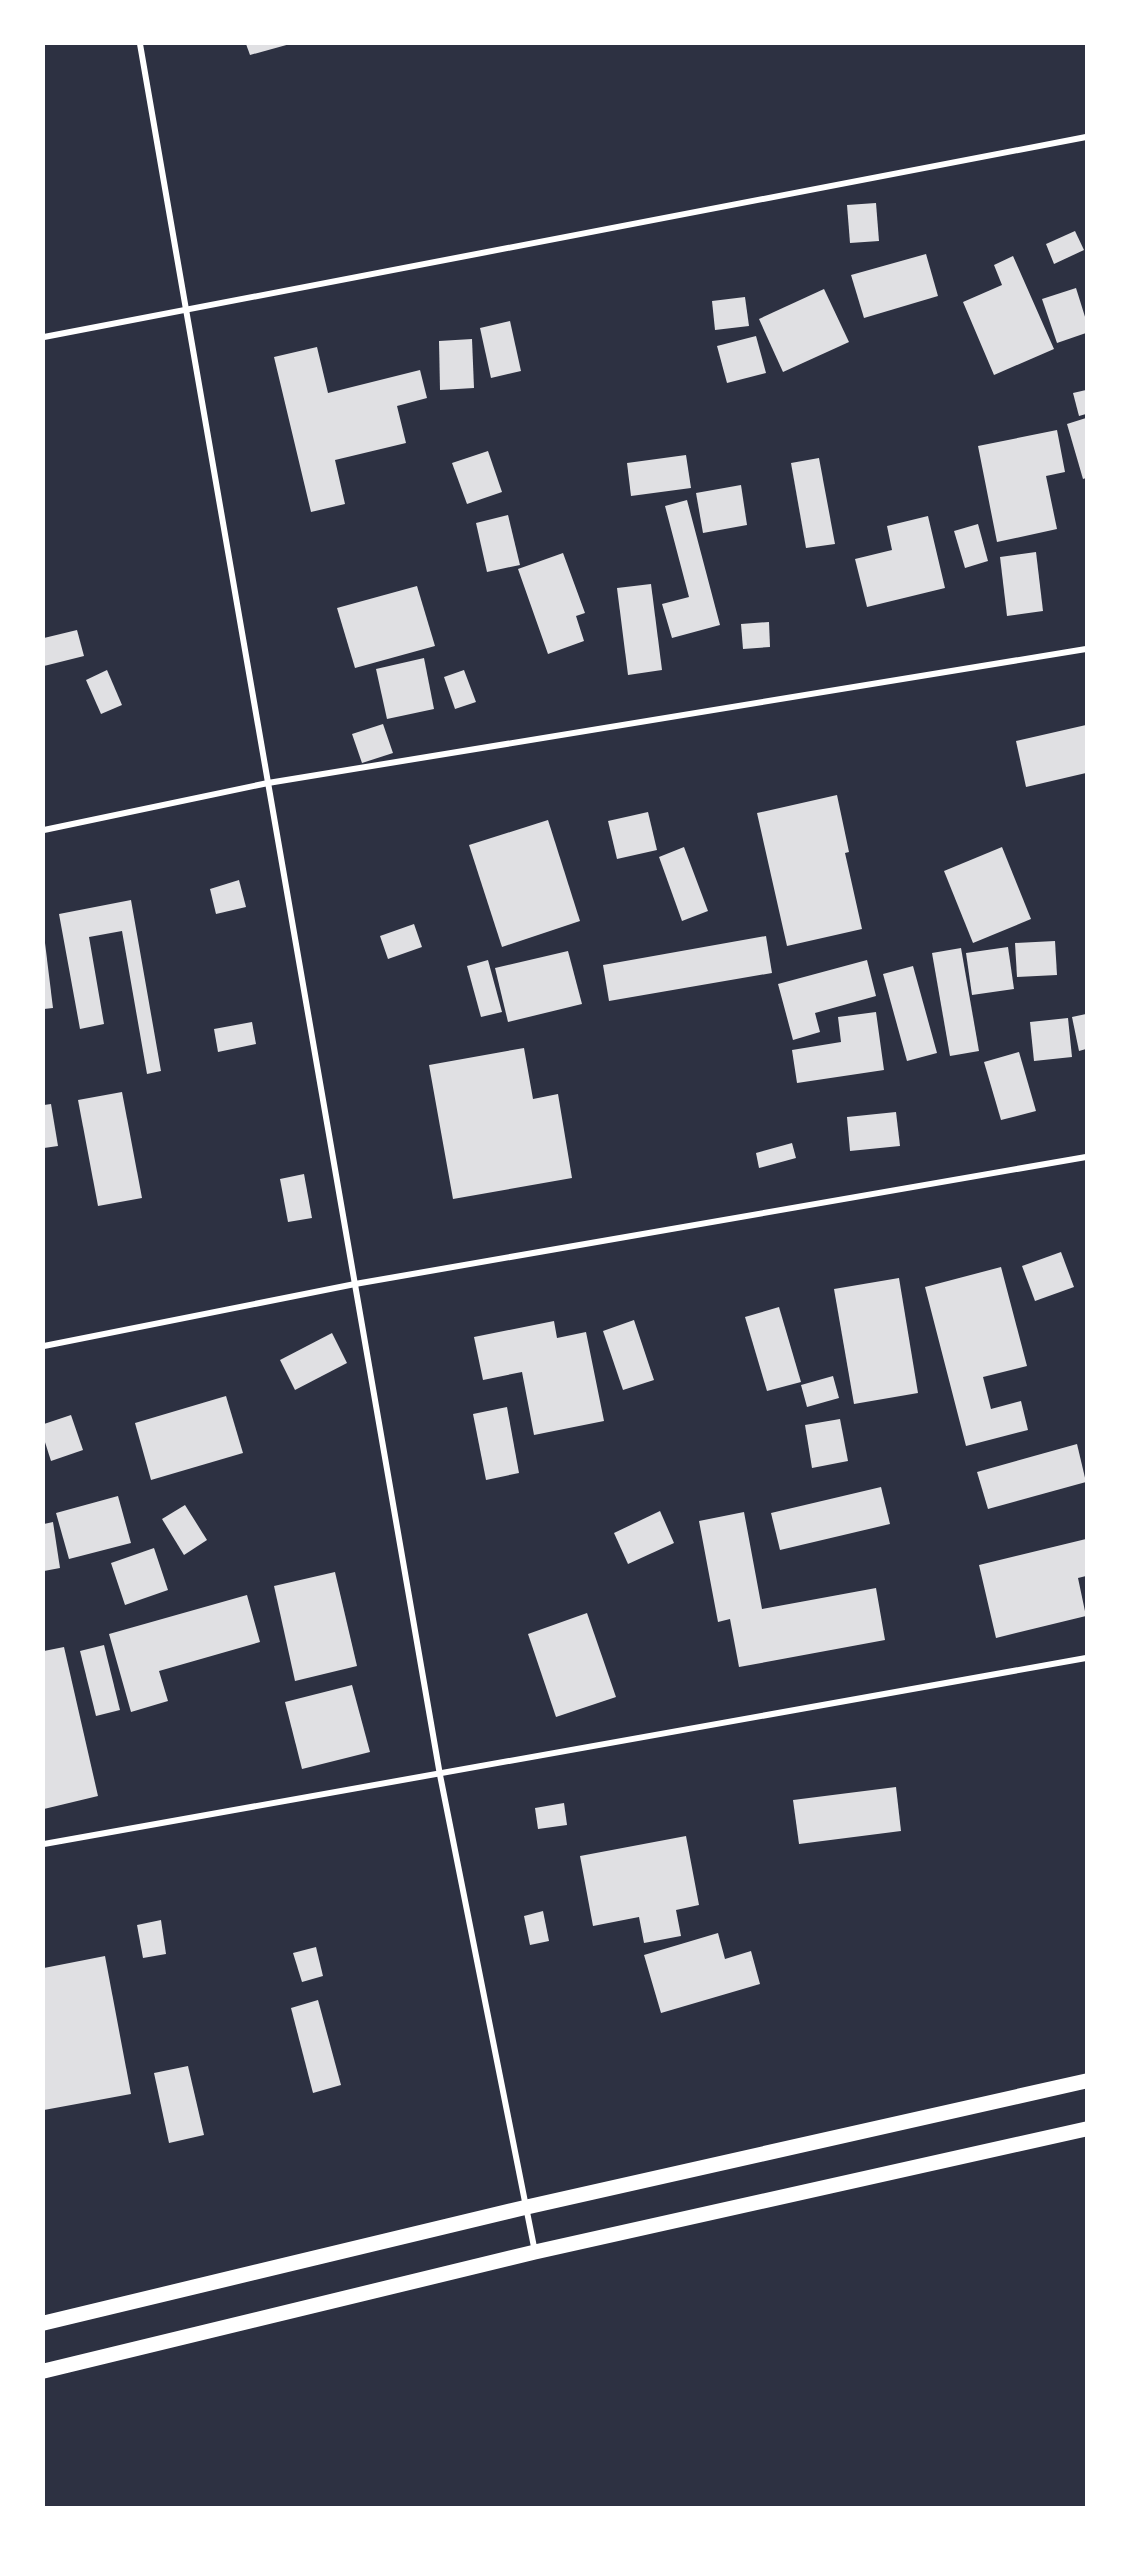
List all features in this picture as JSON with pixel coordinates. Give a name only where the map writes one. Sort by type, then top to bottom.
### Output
[{"type":"main road","points":[[44,2323],[527,2207],[1086,2081]]},
{"type":"main road","points":[[44,2371],[535,2252],[1086,2129]]},
{"type":"street","points":[[140,44],[440,1775],[535,2252]]},
{"type":"street","points":[[44,338],[1086,137]]},
{"type":"street","points":[[44,830],[268,783],[1086,649]]},
{"type":"street","points":[[44,1346],[355,1284],[1086,1156]]},
{"type":"street","points":[[44,1844],[1086,1658]]},
{"type":"building","points":[[246,44],[290,44],[250,55]]},
{"type":"building","points":[[876,203],[879,241],[850,243],[847,205]]},
{"type":"building","points":[[1075,231],[1084,250],[1054,264],[1046,244]]},
{"type":"building","points":[[926,254],[938,296],[864,318],[851,275]]},
{"type":"building","points":[[1013,256],[1054,349],[994,375],[963,302],[1002,285],[994,265]]},
{"type":"building","points":[[1076,288],[1086,320],[1086,333],[1057,343],[1042,299]]},
{"type":"building","points":[[824,289],[849,342],[783,372],[759,319]]},
{"type":"building","points":[[745,297],[749,326],[715,330],[712,301]]},
{"type":"building","points":[[510,321],[521,371],[491,378],[480,328]]},
{"type":"building","points":[[756,336],[766,373],[727,383],[717,346]]},
{"type":"building","points":[[472,339],[474,388],[440,390],[439,341]]},
{"type":"building","points":[[317,347],[328,393],[420,370],[427,398],[397,406],[406,443],[335,460],[345,504],[311,512],[274,357]]},
{"type":"building","points":[[1086,390],[1086,414],[1079,416],[1073,393]]},
{"type":"building","points":[[1086,418],[1086,478],[1083,479],[1067,424]]},
{"type":"building","points":[[1057,430],[1065,472],[1046,476],[1057,529],[997,542],[978,446]]},
{"type":"building","points":[[488,451],[502,492],[467,504],[452,463]]},
{"type":"building","points":[[686,455],[691,488],[631,496],[627,463]]},
{"type":"building","points":[[819,458],[835,544],[806,548],[791,463]]},
{"type":"building","points":[[741,485],[747,525],[703,533],[696,493]]},
{"type":"building","points":[[687,500],[720,625],[672,638],[662,604],[689,597],[665,506]]},
{"type":"building","points":[[508,515],[520,565],[487,572],[476,523]]},
{"type":"building","points":[[928,516],[945,588],[867,607],[855,559],[892,550],[887,526]]},
{"type":"building","points":[[978,524],[988,561],[965,568],[954,531]]},
{"type":"building","points":[[1036,552],[1043,611],[1007,616],[1000,557]]},
{"type":"building","points":[[563,553],[585,613],[576,616],[584,641],[548,654],[518,569]]},
{"type":"building","points":[[651,584],[662,670],[628,675],[617,588]]},
{"type":"building","points":[[417,586],[435,646],[355,668],[337,608]]},
{"type":"building","points":[[769,622],[770,647],[743,649],[741,624]]},
{"type":"building","points":[[77,630],[84,656],[44,666],[44,638]]},
{"type":"building","points":[[424,658],[434,709],[387,719],[376,669]]},
{"type":"building","points":[[107,670],[122,705],[101,714],[86,680]]},
{"type":"building","points":[[464,670],[476,702],[455,709],[444,677]]},
{"type":"building","points":[[383,724],[393,753],[362,763],[352,734]]},
{"type":"building","points":[[1086,725],[1086,773],[1026,787],[1016,741]]},
{"type":"building","points":[[837,795],[849,852],[845,853],[862,929],[787,946],[757,813]]},
{"type":"building","points":[[648,812],[657,850],[617,859],[608,821]]},
{"type":"building","points":[[548,820],[580,921],[502,947],[469,845]]},
{"type":"building","points":[[684,847],[708,911],[682,921],[659,857]]},
{"type":"building","points":[[1002,847],[1031,919],[973,943],[944,871]]},
{"type":"building","points":[[239,880],[246,907],[216,914],[210,889]]},
{"type":"building","points":[[131,900],[161,1071],[147,1074],[122,931],[89,937],[104,1024],[80,1029],[59,914]]},
{"type":"building","points":[[414,924],[422,947],[388,959],[380,936]]},
{"type":"building","points":[[766,936],[772,973],[609,1001],[603,965]]},
{"type":"building","points":[[1055,941],[1057,975],[1017,977],[1015,943]]},
{"type":"building","points":[[44,944],[53,1008],[44,1009]]},
{"type":"building","points":[[1008,947],[1014,989],[972,995],[966,953]]},
{"type":"building","points":[[961,948],[979,1051],[950,1056],[932,953]]},
{"type":"building","points":[[568,951],[582,1004],[508,1022],[495,968]]},
{"type":"building","points":[[488,960],[502,1012],[481,1017],[467,966]]},
{"type":"building","points":[[867,960],[876,996],[815,1013],[820,1032],[793,1040],[778,984]]},
{"type":"building","points":[[913,966],[937,1053],[907,1061],[883,974]]},
{"type":"building","points":[[876,1012],[884,1070],[797,1083],[792,1050],[841,1042],[838,1017]]},
{"type":"building","points":[[1086,1014],[1086,1049],[1079,1051],[1072,1017]]},
{"type":"building","points":[[1068,1018],[1072,1057],[1034,1061],[1030,1022]]},
{"type":"building","points":[[252,1022],[256,1044],[218,1052],[214,1029]]},
{"type":"building","points":[[524,1048],[533,1099],[558,1094],[572,1178],[453,1199],[429,1065]]},
{"type":"building","points":[[1019,1052],[1036,1111],[1001,1120],[984,1062]]},
{"type":"building","points":[[122,1092],[142,1198],[98,1206],[78,1100]]},
{"type":"building","points":[[51,1104],[58,1146],[44,1148],[44,1105]]},
{"type":"building","points":[[896,1112],[900,1146],[850,1151],[847,1117]]},
{"type":"building","points":[[792,1143],[796,1158],[759,1168],[756,1153]]},
{"type":"building","points":[[304,1174],[312,1218],[288,1222],[280,1179]]},
{"type":"building","points":[[1061,1252],[1074,1287],[1035,1301],[1022,1266]]},
{"type":"building","points":[[1001,1267],[1027,1366],[983,1377],[991,1409],[1021,1401],[1028,1430],[966,1446],[925,1287]]},
{"type":"building","points":[[899,1278],[918,1393],[854,1404],[834,1289]]},
{"type":"building","points":[[779,1307],[801,1382],[767,1391],[745,1317]]},
{"type":"building","points":[[634,1320],[654,1380],[623,1390],[603,1331]]},
{"type":"building","points":[[554,1321],[557,1338],[586,1332],[604,1421],[534,1435],[522,1372],[483,1380],[474,1337]]},
{"type":"building","points":[[332,1333],[347,1363],[295,1390],[280,1360]]},
{"type":"building","points":[[833,1376],[839,1398],[807,1407],[801,1385]]},
{"type":"building","points":[[226,1396],[243,1453],[151,1480],[135,1423]]},
{"type":"building","points":[[507,1407],[519,1473],[486,1480],[473,1414]]},
{"type":"building","points":[[71,1415],[83,1450],[51,1461],[44,1439],[44,1424]]},
{"type":"building","points":[[840,1419],[848,1461],[812,1468],[805,1425]]},
{"type":"building","points":[[1077,1444],[1086,1482],[988,1509],[977,1472]]},
{"type":"building","points":[[881,1487],[890,1524],[780,1550],[771,1513]]},
{"type":"building","points":[[118,1496],[131,1543],[69,1559],[56,1513]]},
{"type":"building","points":[[185,1505],[207,1540],[184,1555],[162,1519]]},
{"type":"building","points":[[660,1511],[674,1543],[628,1564],[614,1533]]},
{"type":"building","points":[[744,1512],[762,1609],[876,1588],[885,1640],[739,1667],[730,1619],[718,1622],[699,1521]]},
{"type":"building","points":[[53,1522],[60,1568],[44,1571],[44,1524]]},
{"type":"building","points":[[1086,1539],[1086,1576],[1078,1578],[1086,1616],[996,1638],[979,1565]]},
{"type":"building","points":[[154,1548],[168,1590],[125,1605],[111,1563]]},
{"type":"building","points":[[335,1572],[357,1666],[295,1681],[274,1586]]},
{"type":"building","points":[[247,1595],[260,1642],[159,1671],[168,1701],[131,1712],[109,1634]]},
{"type":"building","points":[[587,1613],[616,1697],[556,1717],[528,1634]]},
{"type":"building","points":[[104,1645],[120,1710],[96,1716],[80,1651]]},
{"type":"building","points":[[64,1647],[98,1796],[44,1809],[44,1651]]},
{"type":"building","points":[[352,1685],[370,1752],[302,1769],[285,1702]]},
{"type":"building","points":[[896,1787],[901,1831],[799,1844],[793,1800]]},
{"type":"building","points":[[564,1803],[567,1825],[538,1829],[535,1808]]},
{"type":"building","points":[[686,1836],[699,1905],[676,1910],[681,1936],[644,1943],[639,1917],[593,1926],[580,1856]]},
{"type":"building","points":[[543,1911],[549,1941],[530,1945],[524,1916]]},
{"type":"building","points":[[161,1920],[166,1954],[143,1958],[137,1925]]},
{"type":"building","points":[[718,1933],[725,1959],[751,1951],[760,1984],[661,2013],[644,1955]]},
{"type":"building","points":[[316,1947],[323,1976],[302,1982],[293,1953]]},
{"type":"building","points":[[105,1956],[131,2094],[44,2110],[44,1968]]},
{"type":"building","points":[[318,2000],[341,2085],[313,2093],[291,2008]]},
{"type":"building","points":[[188,2066],[204,2135],[169,2143],[154,2073]]}]
